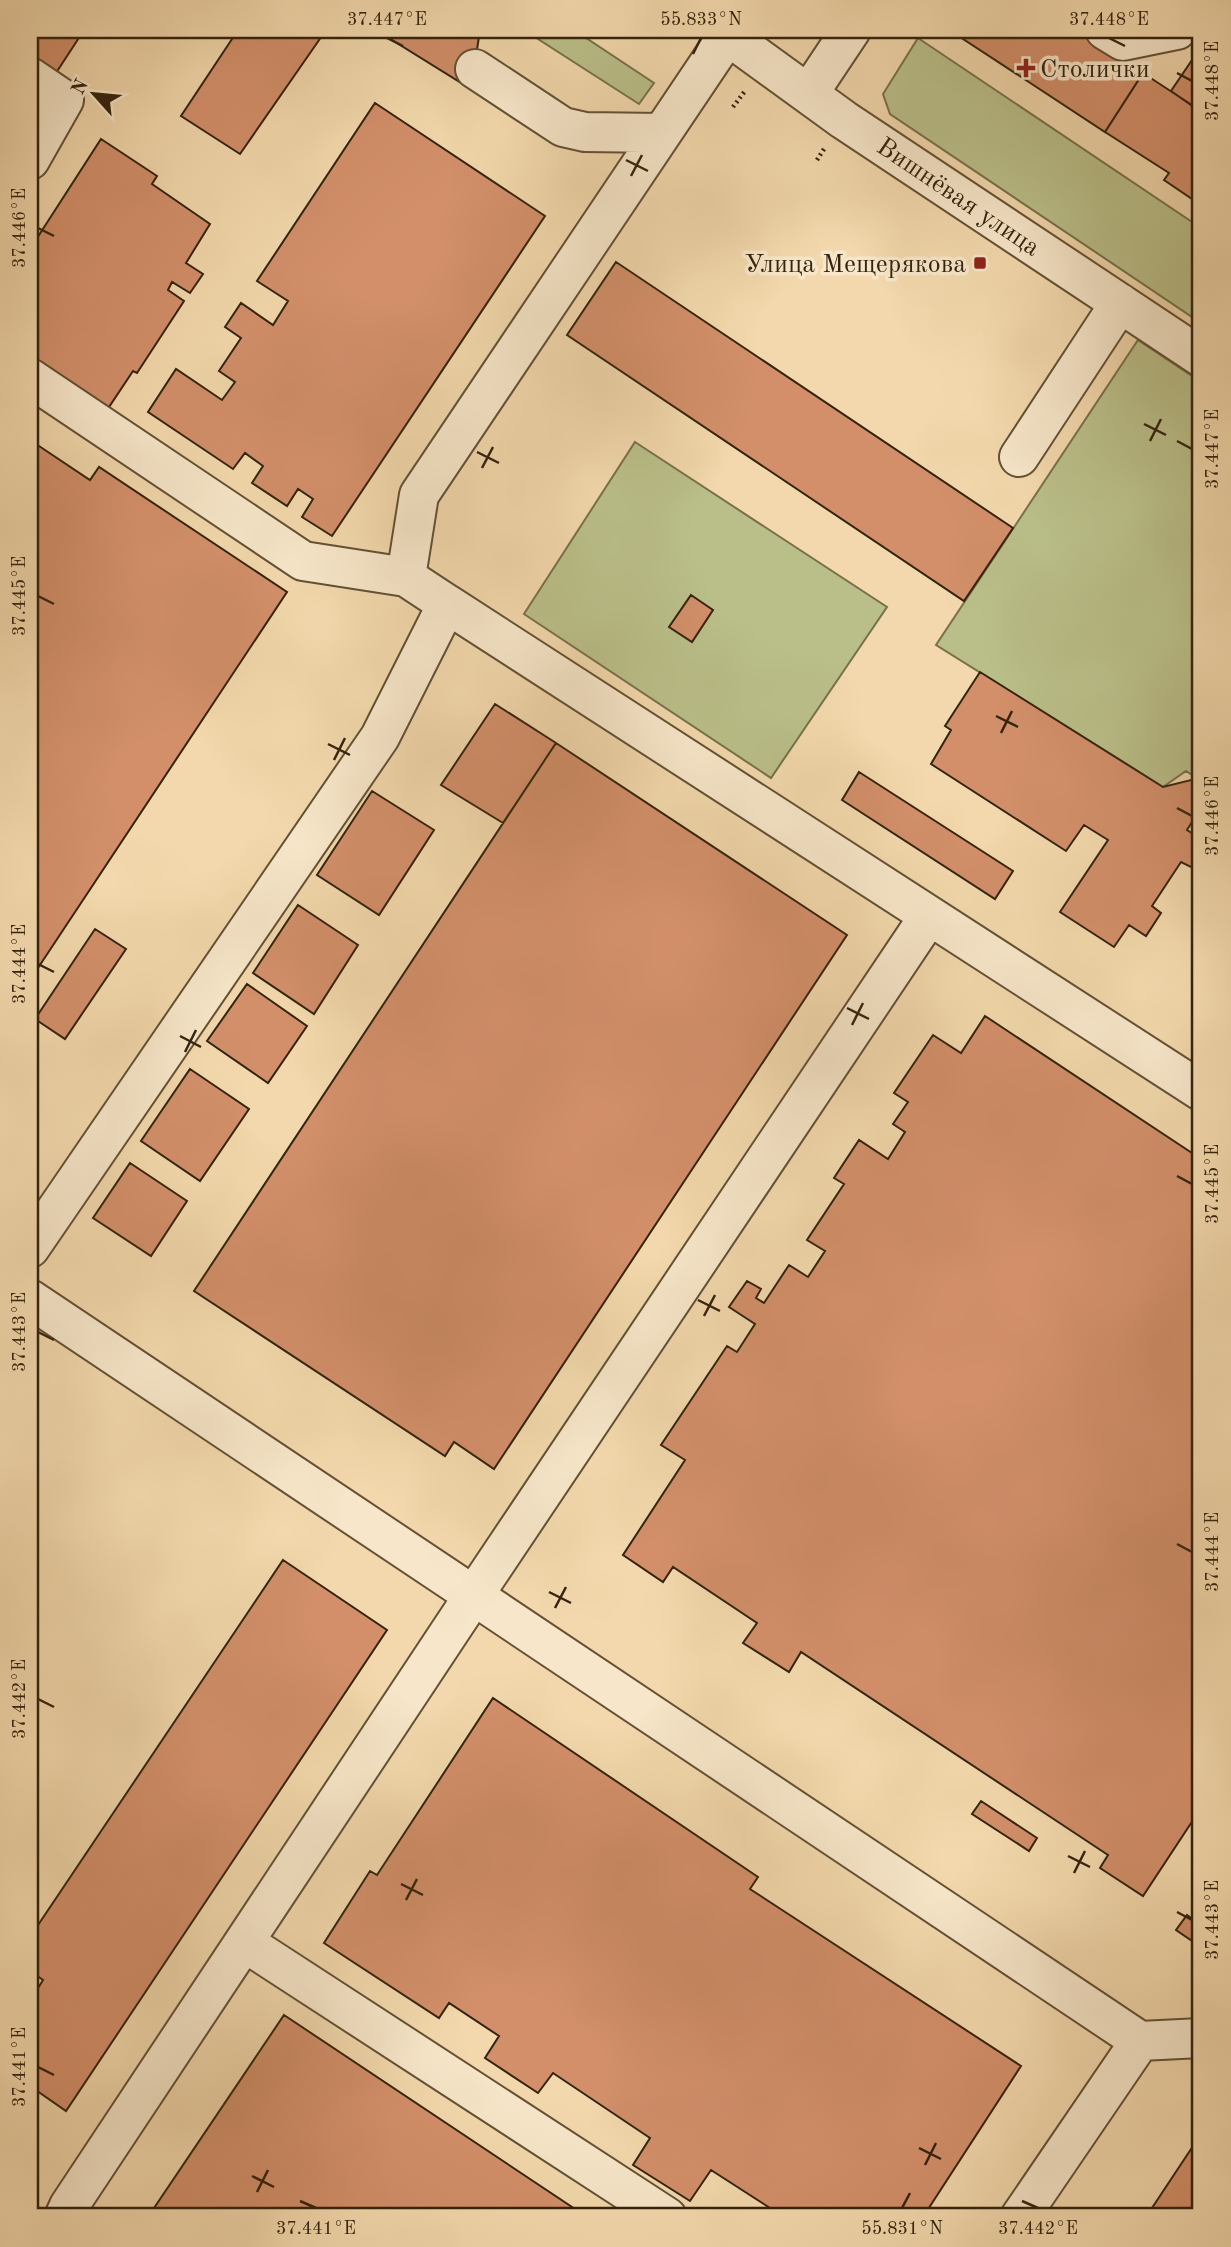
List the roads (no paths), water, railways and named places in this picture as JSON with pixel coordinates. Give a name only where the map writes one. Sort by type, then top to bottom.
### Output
[{"type":"street","points":[[809,93],[851,30]]},
{"type":"street","points":[[1105,30],[1124,41],[1177,30]]},
{"type":"street","points":[[1194,30],[1201,34]]},
{"type":"street","points":[[406,577],[419,495],[662,133],[724,32]]},
{"type":"street","name":"Вишнёвая улица","points":[[724,32],[854,126],[1201,357]]},
{"type":"street","points":[[475,69],[564,127],[585,132],[662,133]]},
{"type":"street","points":[[30,77],[64,100],[30,160]]},
{"type":"street","points":[[1019,457],[1120,303]]},
{"type":"street","points":[[30,378],[303,561],[406,577],[1201,1091]]},
{"type":"street","points":[[30,1248],[380,737],[447,604]]},
{"type":"street","points":[[64,2217],[76,2194],[474,1595],[929,916]]},
{"type":"street","points":[[30,1299],[1140,2041],[1201,2038]]},
{"type":"street","points":[[244,1942],[667,2217]]},
{"type":"street","points":[[1020,2217],[1140,2041]]},
{"type":"place","name":"Столички","points":[[1026,68]]},
{"type":"place","name":"Улица Мещерякова","points":[[980,263]]}]
